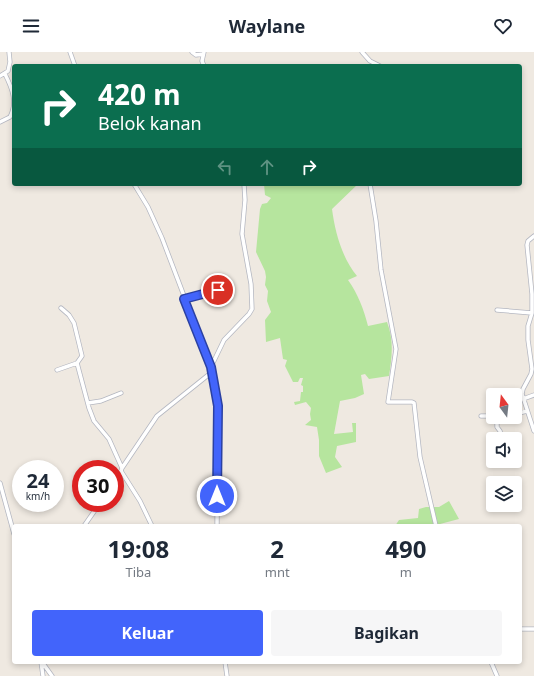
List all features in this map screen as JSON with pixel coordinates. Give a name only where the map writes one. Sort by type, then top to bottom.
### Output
[{"type":"street","points":[[9,52],[10,62],[6,76],[12,90]]},
{"type":"street","points":[[70,52],[73,64]]},
{"type":"street","points":[[192,52],[196,55],[203,53],[203,64]]},
{"type":"street","points":[[362,52],[370,61],[376,64]]},
{"type":"street","points":[[0,76],[6,76]]},
{"type":"street","points":[[0,122],[9,118],[12,114]]},
{"type":"street","points":[[135,186],[148,207],[162,238],[211,367],[218,406],[217,524]]},
{"type":"street","points":[[211,367],[224,340],[252,309],[251,284],[242,234],[245,200],[244,186]]},
{"type":"street","points":[[370,186],[376,221],[381,270],[396,349],[388,402],[414,403],[420,457],[436,524]]},
{"type":"street","points":[[534,236],[528,241],[527,245],[532,284],[532,313],[528,326],[528,340],[532,372],[522,391],[523,399],[534,431]]},
{"type":"street","points":[[184,299],[218,290]]},
{"type":"street","points":[[57,370],[77,362],[82,356],[72,318],[61,308]]},
{"type":"street","points":[[497,310],[532,313]]},
{"type":"street","points":[[77,362],[94,421],[110,440],[117,460]]},
{"type":"street","points":[[124,466],[157,416],[212,372]]},
{"type":"street","points":[[88,403],[101,401],[121,393]]},
{"type":"street","points":[[523,399],[534,395]]},
{"type":"street","points":[[522,412],[527,411]]},
{"type":"street","points":[[481,416],[486,416]]},
{"type":"street","points":[[124,475],[140,501],[151,524]]},
{"type":"street","points":[[0,483],[12,527]]},
{"type":"street","points":[[85,524],[94,512]]},
{"type":"street","points":[[522,629],[534,629]]},
{"type":"street","points":[[42,664],[43,676]]},
{"type":"street","points":[[43,664],[52,676]]},
{"type":"street","points":[[225,664],[226,676]]},
{"type":"street","points":[[492,664],[497,676]]},
{"type":"green space","points":[[264,186],[356,186],[332,209],[335,227],[343,253],[357,276],[348,280],[360,302],[368,326],[387,322],[391,335],[392,355],[389,376],[369,379],[365,374],[361,375],[364,394],[355,398],[340,401],[334,434],[353,432],[352,423],[356,423],[356,442],[337,446],[335,457],[342,467],[326,473],[319,456],[317,427],[305,425],[311,420],[311,408],[306,402],[295,405],[294,402],[300,401],[301,392],[303,392],[303,386],[301,385],[303,378],[300,378],[298,382],[293,382],[285,366],[287,360],[283,359],[280,338],[266,342],[265,320],[271,312],[267,301],[268,291],[265,285],[265,271],[256,252],[260,209],[262,204],[267,203],[271,198],[265,195]]},
{"type":"green space","points":[[449,501],[459,519],[440,524],[396,524],[399,520],[418,518],[419,509],[426,507],[439,507]]},
{"type":"route","points":[[217,496],[218,406],[211,367],[184,299],[218,290]]}]
